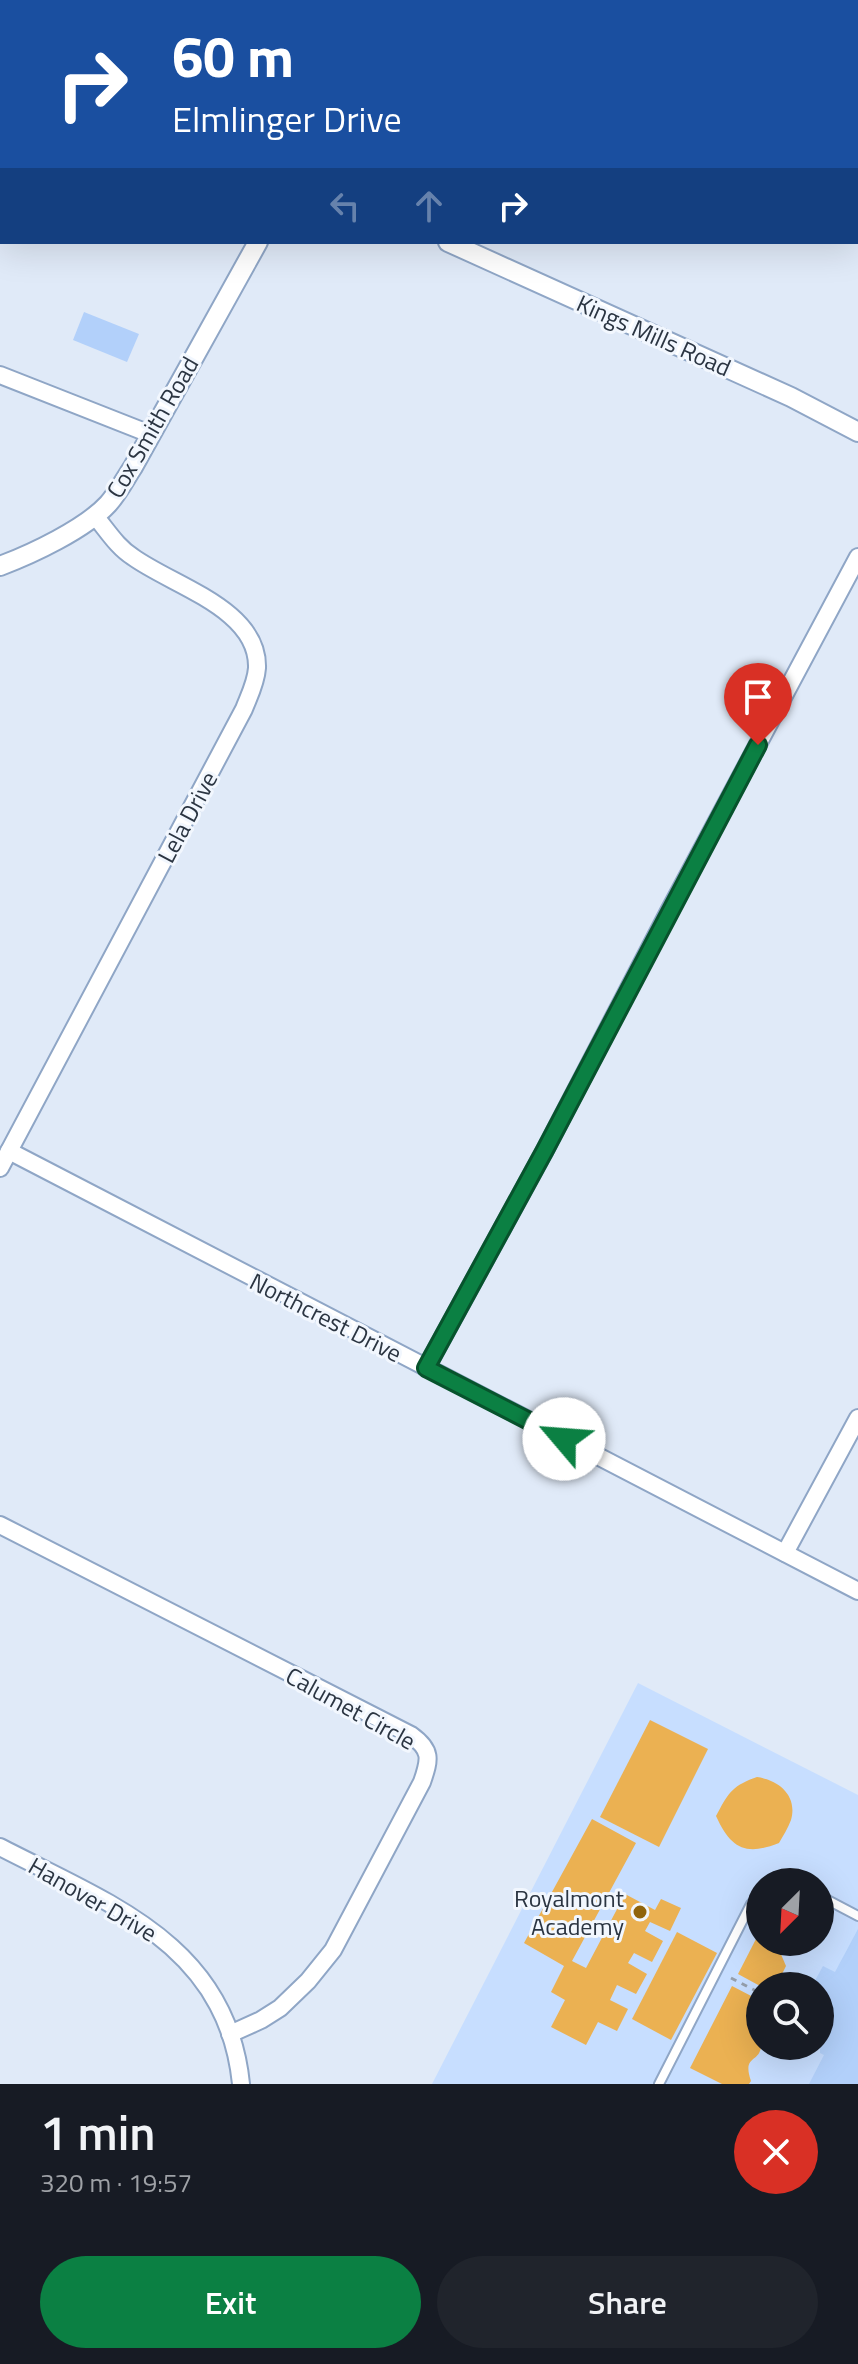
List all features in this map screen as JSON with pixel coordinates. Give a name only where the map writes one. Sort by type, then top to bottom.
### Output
[{"type":"street","name":"Cox Smith Road","points":[[0,566],[29,555],[95,516],[109,503],[257,244]]},
{"type":"street","name":"Kings Mills Road","points":[[452,244],[791,397],[858,432]]},
{"type":"street","points":[[0,375],[150,434]]},
{"type":"street","name":"Lela Drive","points":[[0,1168],[244,709],[257,670],[252,642],[236,618],[132,557],[95,516]]},
{"type":"street","points":[[426,1368],[545,1150],[858,557]]},
{"type":"street","name":"Northcrest Drive","points":[[9,1151],[858,1591]]},
{"type":"street","points":[[785,1553],[858,1418]]},
{"type":"street","name":"Calumet Circle","points":[[0,1525],[411,1735],[421,1742],[427,1752],[429,1763],[422,1782],[333,1950],[308,1981],[280,2008],[230,2034]]},
{"type":"street","name":"Hanover Drive","points":[[0,1847],[124,1912],[168,1943],[188,1962],[212,1995],[230,2034],[241,2084]]},
{"type":"lane","points":[[834,1903],[858,1916]]},
{"type":"lane","points":[[659,2084],[746,1914]]},
{"type":"path","points":[[731,1978],[746,1986]]},
{"type":"shaded area","name":"Royalmont Academy","points":[[638,1683],[858,1795],[858,2084],[432,2084]]},
{"type":"shaded area","points":[[650,1720],[708,1749],[659,1847],[600,1817]]},
{"type":"shaded area","points":[[757,1777],[779,1785],[789,1796],[792,1811],[790,1823],[779,1843],[749,1849],[741,1847],[728,1836],[716,1816],[731,1792]]},
{"type":"shaded area","points":[[592,1819],[636,1843],[572,1961],[586,1968],[625,1894],[655,1910],[661,1899],[681,1908],[670,1931],[650,1922],[645,1931],[663,1941],[652,1962],[634,1953],[628,1963],[647,1974],[636,1994],[617,1985],[610,2000],[628,2009],[617,2031],[598,2022],[586,2045],[551,2027],[565,2000],[551,1992],[564,1966],[524,1943]]},
{"type":"shaded area","points":[[677,1932],[717,1953],[671,2040],[632,2019]]},
{"type":"shaded area","points":[[747,1956],[782,1956],[786,1966],[783,1972],[746,1972],[746,1978],[738,1974]]},
{"type":"shaded area","points":[[732,1986],[746,1993],[746,2060],[753,2060],[748,2067],[749,2084],[722,2084],[690,2068]]},
{"type":"building","points":[[84,312],[139,334],[127,362],[73,340]]},
{"type":"building","points":[[858,1929],[858,2084],[809,2084],[821,2060],[834,2060],[834,1972],[820,1972],[823,1966],[835,1972]]},
{"type":"place","name":"Royalmont Academy","points":[[640,1912]]},
{"type":"route","points":[[564,1439],[426,1368],[545,1150],[758,745]]}]
